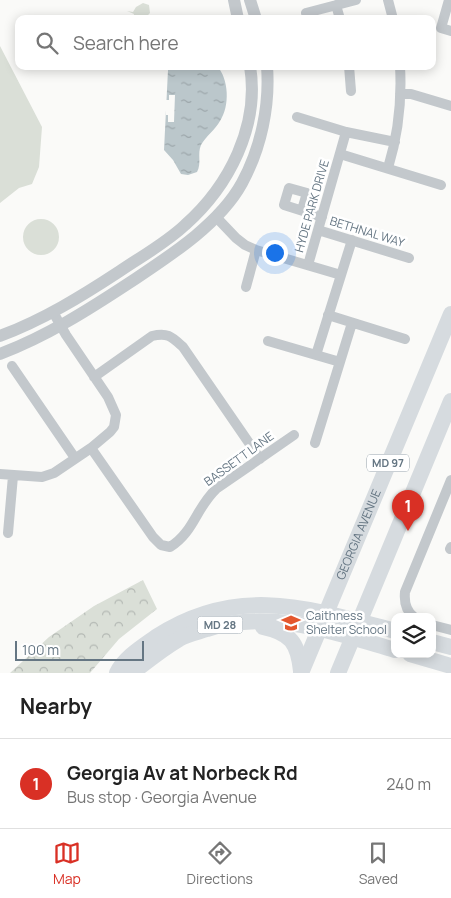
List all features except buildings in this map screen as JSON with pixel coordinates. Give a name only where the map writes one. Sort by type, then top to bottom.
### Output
[{"type":"main road","name":"GEORGIA AVENUE","points":[[301,672],[451,314]]},
{"type":"main road","name":"MD 97","points":[[338,673],[451,401]]},
{"type":"main road","name":"MD 28","points":[[117,673],[120,666],[159,635],[195,618],[226,608],[258,605],[300,607],[391,630]]},
{"type":"main road","name":"MD 28","points":[[132,673],[180,638],[220,625],[248,620],[286,622],[353,637],[391,649]]},
{"type":"main road","points":[[236,622],[282,632],[289,638],[299,654],[301,672]]},
{"type":"main road","points":[[436,643],[451,647]]},
{"type":"main road","points":[[424,658],[451,666]]},
{"type":"street","points":[[234,0],[237,15]]},
{"type":"street","points":[[250,0],[255,15]]},
{"type":"street","points":[[307,15],[306,13],[356,0]]},
{"type":"street","points":[[388,0],[392,15]]},
{"type":"street","points":[[336,5],[339,15]]},
{"type":"street","points":[[449,5],[440,28],[451,32]]},
{"type":"street","points":[[0,336],[79,298],[170,238],[186,224],[216,192],[228,174],[238,153],[247,128],[251,107],[250,70]]},
{"type":"street","points":[[0,354],[61,326],[158,264],[216,217],[242,184],[253,158],[266,111],[268,90],[266,70]]},
{"type":"street","points":[[349,70],[351,91]]},
{"type":"street","points":[[388,168],[395,142],[400,94],[400,70]]},
{"type":"street","points":[[400,94],[412,94],[451,106]]},
{"type":"street","points":[[297,117],[346,132],[395,142]]},
{"type":"street","name":"HYDE PARK DRIVE","points":[[308,265],[346,132]]},
{"type":"street","name":"HYDE PARK DRIVE","points":[[340,154],[441,185]]},
{"type":"street","points":[[302,210],[322,216]]},
{"type":"street","name":"HYDE PARK DRIVE","points":[[216,217],[245,245],[340,275]]},
{"type":"street","name":"BETHNAL WAY","points":[[318,230],[409,258]]},
{"type":"street","points":[[316,355],[352,240]]},
{"type":"street","points":[[246,287],[256,250]]},
{"type":"street","points":[[0,474],[42,477],[54,473],[91,448],[114,427],[116,415],[108,397],[53,312]]},
{"type":"street","points":[[328,315],[405,339]]},
{"type":"street","points":[[315,443],[352,323]]},
{"type":"street","points":[[94,377],[152,336],[171,336],[183,347],[260,459]]},
{"type":"street","points":[[268,341],[340,362]]},
{"type":"street","points":[[12,366],[75,458]]},
{"type":"street","name":"BASSETT LANE","points":[[91,448],[153,537],[162,545],[170,547],[181,540],[190,529],[207,497],[294,435]]},
{"type":"street","points":[[8,533],[13,476]]},
{"type":"street","points":[[410,613],[404,600],[405,592],[451,480]]},
{"type":"street","points":[[436,626],[451,630]]},
{"type":"green space","points":[[143,3],[149,5],[150,13],[148,15],[134,15],[127,11],[133,12],[136,7]]},
{"type":"green space","points":[[0,46],[42,127],[39,167],[32,184],[19,188],[0,203]]},
{"type":"green space","points":[[41,219],[48,220],[54,224],[58,230],[58,244],[54,250],[48,254],[41,255],[34,254],[28,250],[24,244],[23,237],[24,230],[28,224],[34,220]]},
{"type":"green space","points":[[143,580],[157,609],[119,639],[90,673],[10,673],[49,637],[94,606]]},
{"type":"water","points":[[168,70],[220,70],[226,85],[227,100],[223,115],[218,124],[201,145],[197,172],[188,175],[181,174],[173,160],[164,150]]},
{"type":"pier","points":[[169,95],[175,95],[174,122],[168,122],[168,115],[166,115],[166,100],[169,100]]},
{"type":"place","name":"Georgia Av at Norbeck Rd","points":[[408,531]]},
{"type":"place","name":"Caithness Shelter School","points":[[291,623]]}]
